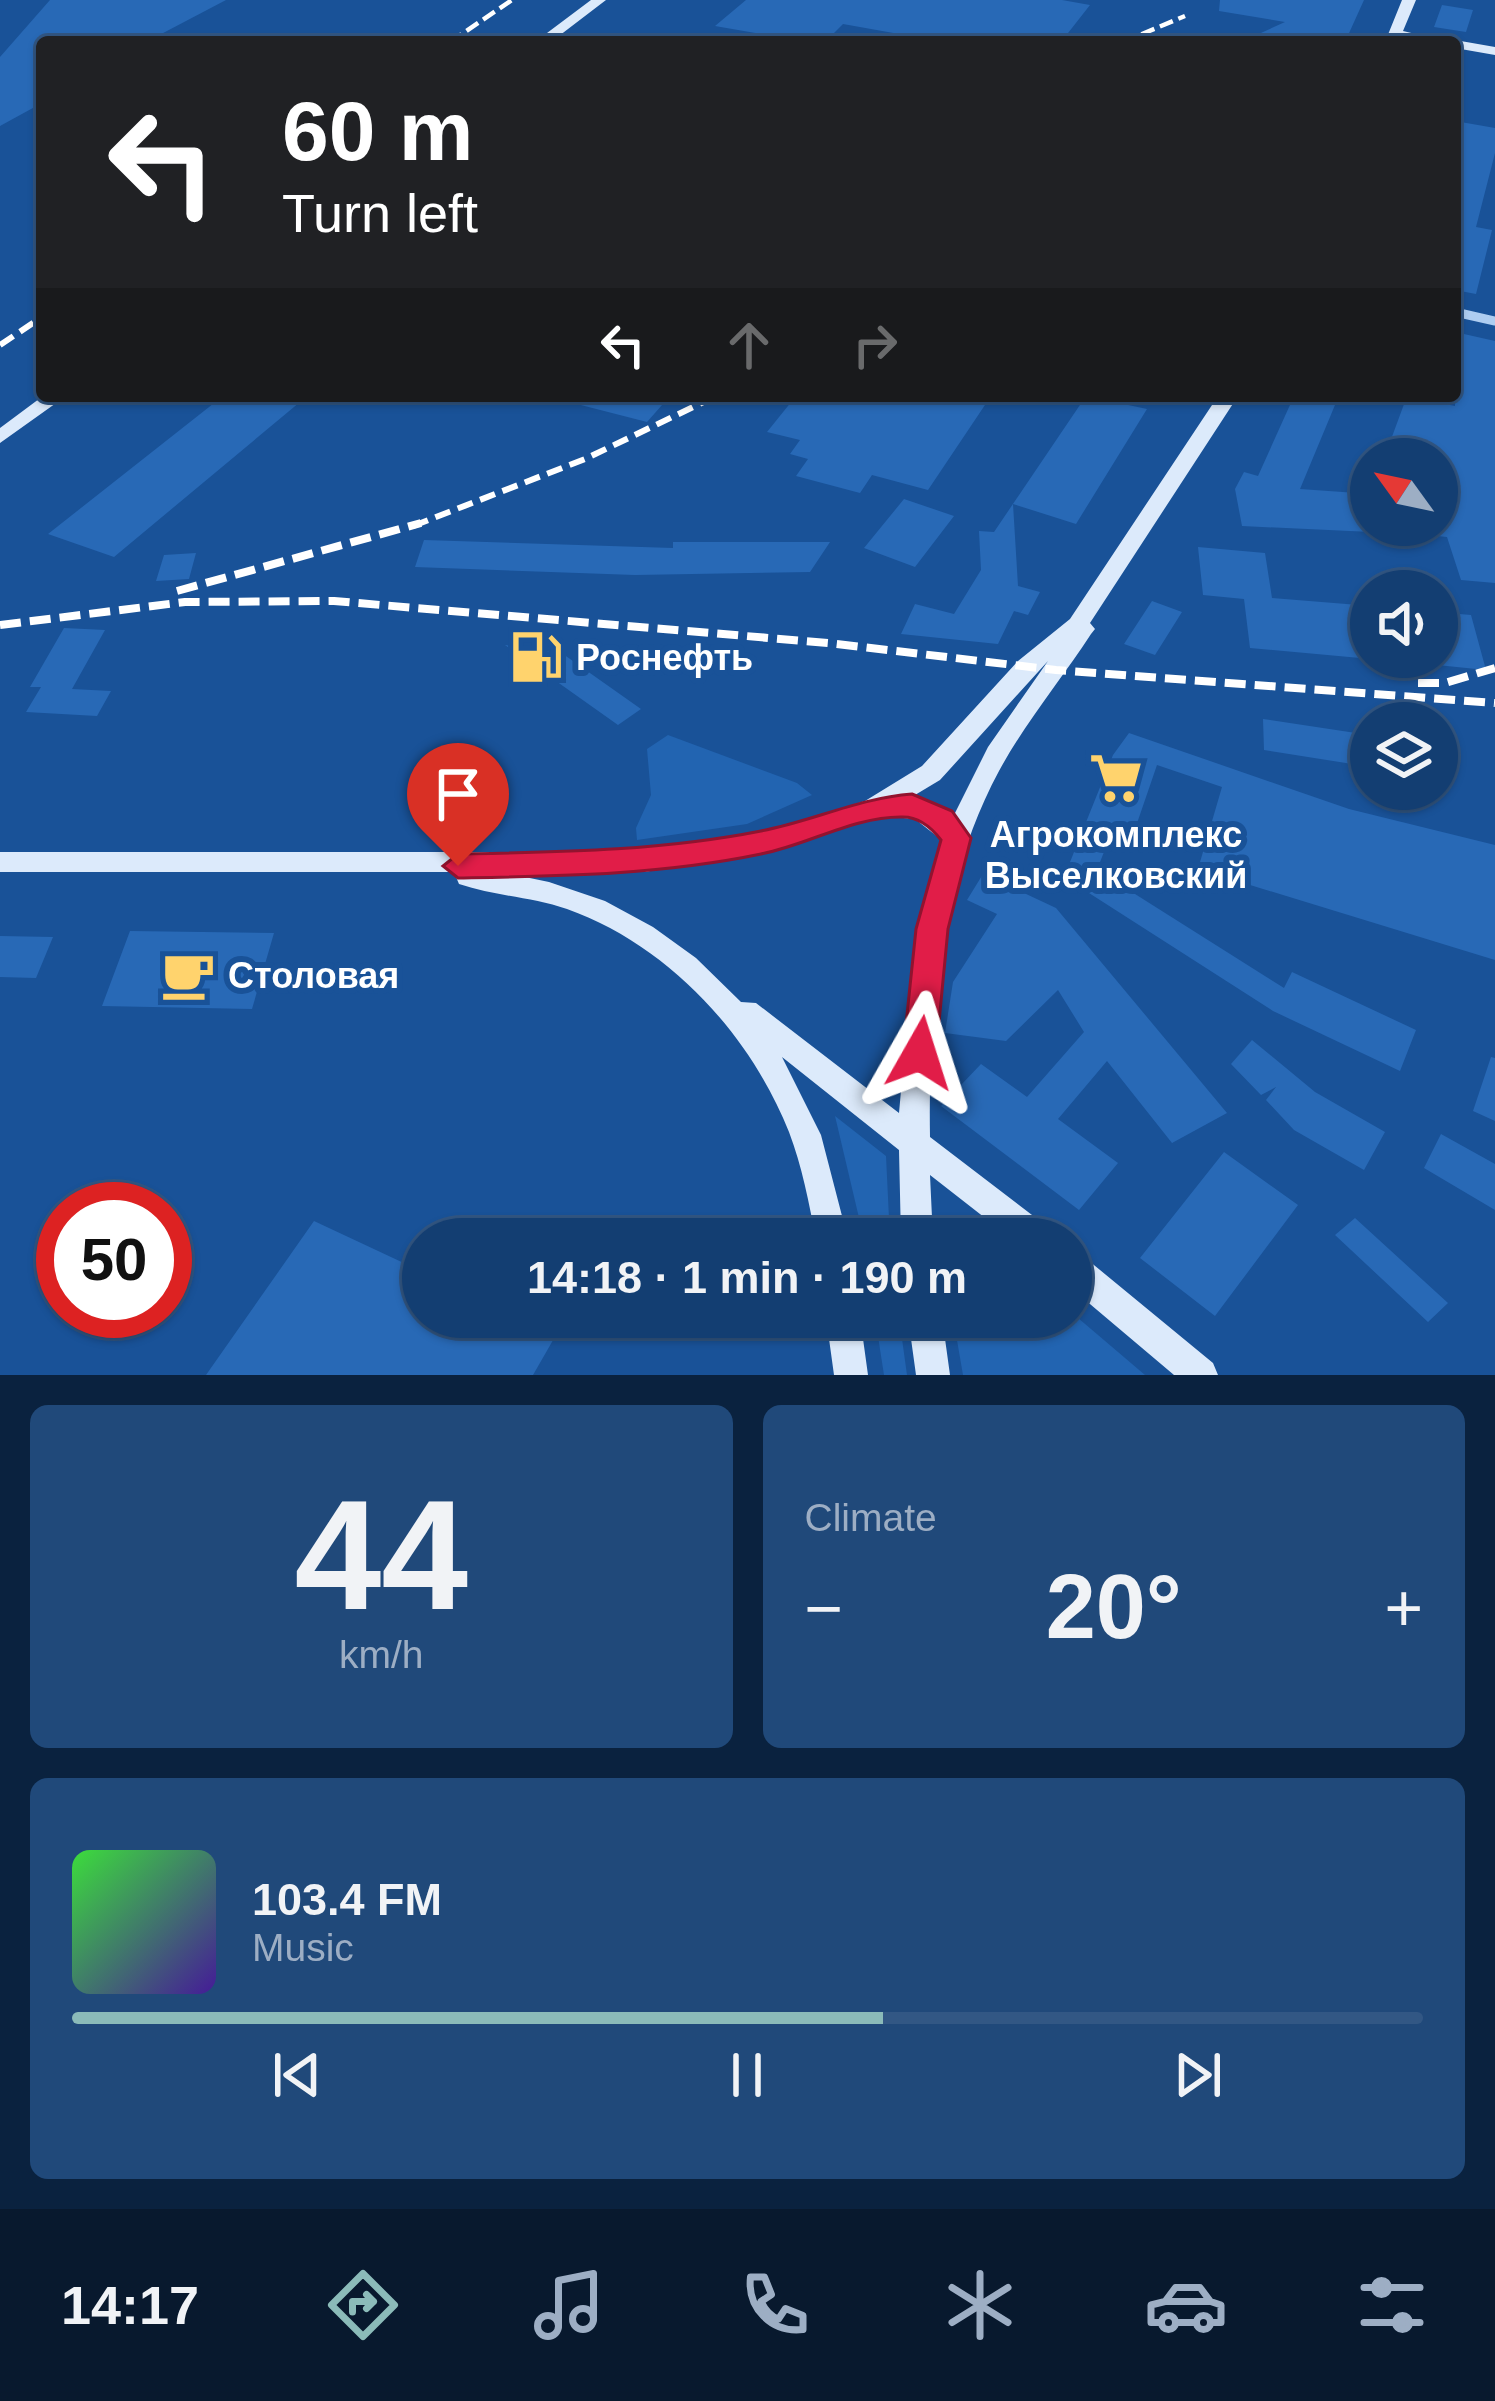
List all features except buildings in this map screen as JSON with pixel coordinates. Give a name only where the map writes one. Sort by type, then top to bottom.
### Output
[{"type":"main road","points":[[550,36],[599,0]]},
{"type":"main road","points":[[1397,36],[1411,0]]},
{"type":"main road","points":[[1461,45],[1495,51]]},
{"type":"main road","points":[[0,437],[48,402]]},
{"type":"main road","points":[[916,1218],[911,1136],[932,929],[956,838],[1009,734],[1056,670],[1228,402]]},
{"type":"main road","points":[[874,808],[932,772],[1026,667],[1078,625],[1153,517]]},
{"type":"main road","points":[[0,862],[546,866],[644,862],[766,842],[874,808],[912,805],[942,819],[956,838]]},
{"type":"main road","points":[[414,866],[544,892],[592,907],[705,981],[1011,1218]]},
{"type":"main road","points":[[705,981],[762,1046],[807,1127],[827,1218]]},
{"type":"main road","points":[[1092,1284],[1202,1375]]},
{"type":"main road","points":[[846,1338],[851,1375]]},
{"type":"main road","points":[[928,1338],[932,1375]]},
{"type":"street","points":[[1461,313],[1495,321]]},
{"type":"shaded area","points":[[668,735],[797,783],[812,795],[747,824],[637,840],[636,828],[651,795],[647,749]]},
{"type":"shaded area","points":[[835,1116],[886,1156],[889,1218],[859,1218]]},
{"type":"shaded area","points":[[1092,1330],[1145,1375],[963,1375],[957,1338],[1092,1338]]},
{"type":"shaded area","points":[[878,1338],[902,1338],[907,1375],[884,1375]]},
{"type":"railway","points":[[459,36],[512,0]]},
{"type":"railway","points":[[1137,36],[1185,16]]},
{"type":"railway","points":[[0,345],[36,321]]},
{"type":"railway","points":[[420,523],[585,459],[704,402]]},
{"type":"railway","points":[[177,591],[420,523]]},
{"type":"railway","points":[[413,526],[420,523]]},
{"type":"railway","points":[[0,625],[185,602],[334,601],[828,643],[1056,670],[1495,703]]},
{"type":"railway","points":[[1418,683],[1445,683],[1495,668]]},
{"type":"place","name":"Роснефть","points":[[536,657]]},
{"type":"place","name":"Агрокомплекс Выселковский","points":[[1116,778]]},
{"type":"place","name":"Столовая","points":[[188,975]]},
{"type":"route","points":[[458,866],[644,862],[766,842],[874,808],[912,805],[942,819],[956,838],[932,929],[920,1053]]}]
